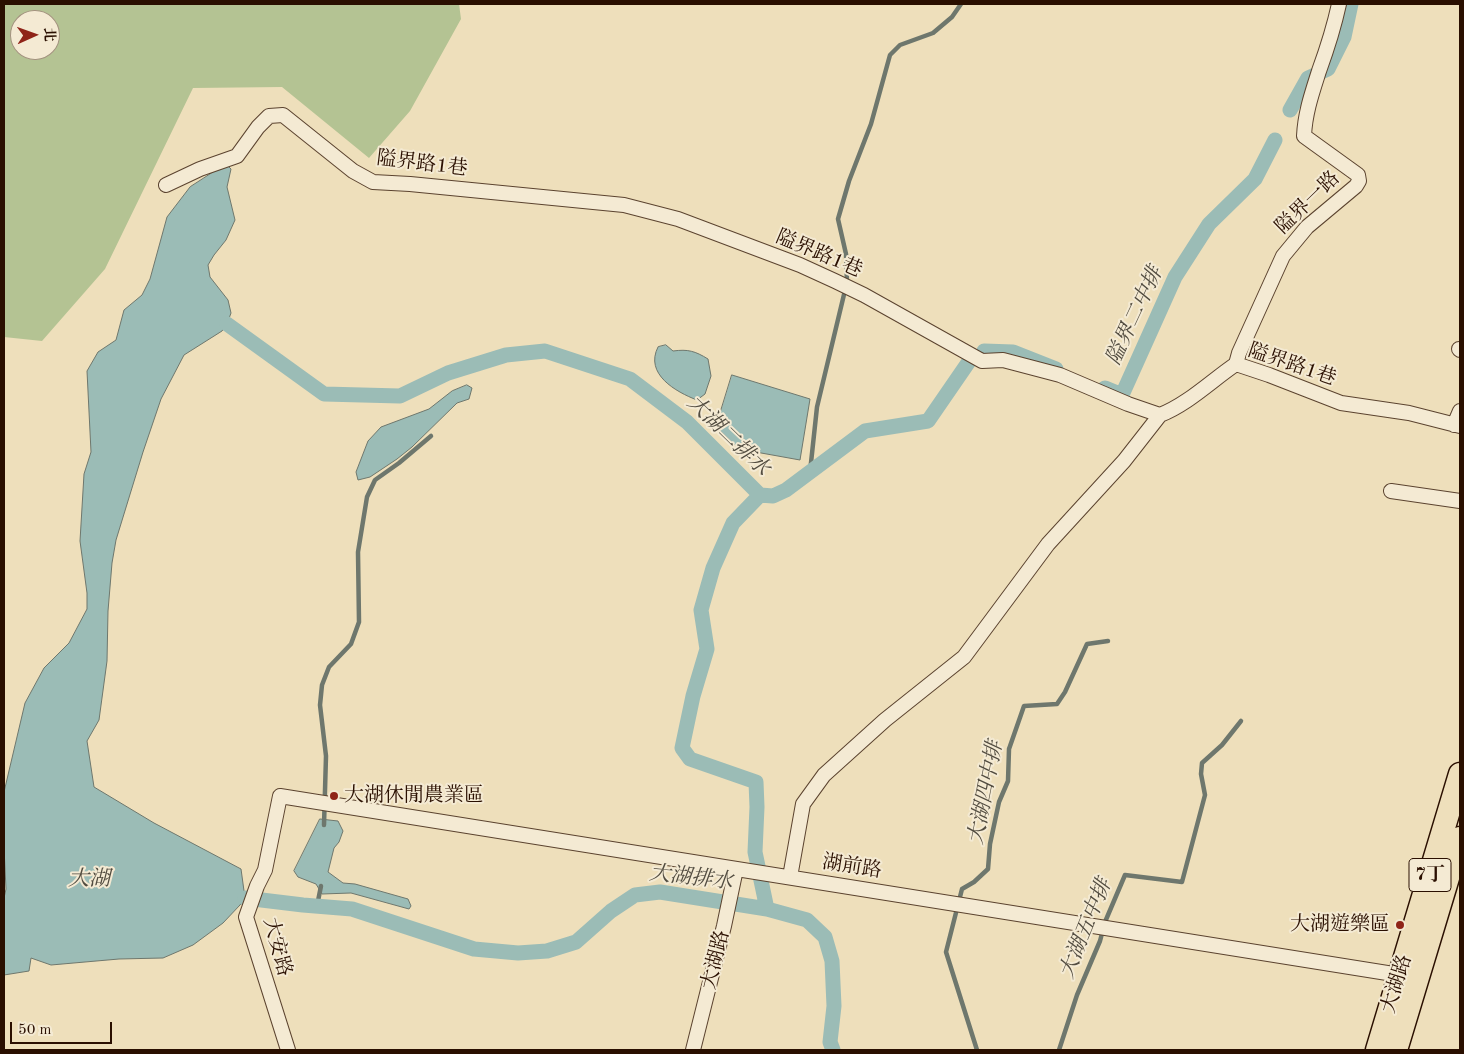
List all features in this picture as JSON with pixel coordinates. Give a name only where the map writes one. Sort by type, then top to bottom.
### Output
[{"type":"main road","name":"大湖路","points":[[1396,1050],[1409,977],[1460,774]]},
{"type":"main road","name":"大湖路","points":[[1377,1050],[1409,977],[1460,838]]},
{"type":"street","name":"隘界一路","points":[[1236,364],[1239,352],[1283,256],[1307,227],[1360,181],[1358,175],[1304,136],[1304,122],[1309,103],[1334,29],[1339,4]]},
{"type":"street","name":"隘界路1巷","points":[[166,185],[200,169],[237,156],[258,127],[270,116],[283,115],[353,171],[373,182],[624,205],[678,219],[800,265],[835,281],[864,295],[982,361],[1003,360],[1060,375],[1128,404],[1160,415],[1174,409],[1236,364],[1341,403],[1409,413],[1457,426]]},
{"type":"street","points":[[1457,426],[1460,411]]},
{"type":"street","points":[[790,877],[803,804],[824,775],[885,720],[964,657],[1048,544],[1124,461],[1160,415]]},
{"type":"street","points":[[1391,491],[1460,501]]},
{"type":"street","name":"湖前路","points":[[280,796],[1409,977]]},
{"type":"street","name":"大安路","points":[[280,796],[266,870],[257,886],[246,917],[288,1050]]},
{"type":"street","name":"大湖路","points":[[693,1050],[736,869]]},
{"type":"green space","points":[[4,4],[459,4],[461,19],[410,111],[369,158],[282,87],[193,88],[105,269],[42,341],[4,337]]},
{"type":"water","name":"大湖","points":[[226,164],[231,169],[227,187],[235,220],[226,240],[208,265],[210,277],[228,300],[231,313],[222,331],[184,355],[161,399],[143,452],[116,540],[108,611],[107,661],[99,720],[87,741],[94,787],[154,823],[241,869],[245,898],[223,923],[193,945],[163,958],[119,959],[51,965],[31,958],[29,971],[4,975],[4,898],[6,889],[4,792],[25,703],[44,668],[69,643],[87,609],[87,593],[80,541],[84,474],[91,452],[87,371],[98,352],[116,340],[124,310],[142,295],[150,279],[167,217],[190,187]]},
{"type":"water","points":[[666,345],[673,351],[691,351],[708,359],[711,376],[705,394],[697,400],[672,387],[659,374],[655,366],[655,357],[658,347]]},
{"type":"water","points":[[732,375],[810,399],[800,460],[739,449],[716,427]]},
{"type":"water","points":[[467,385],[472,388],[469,399],[457,403],[397,459],[370,477],[358,480],[356,472],[368,441],[381,427],[429,409],[452,391]]},
{"type":"water","points":[[320,819],[338,821],[343,831],[339,842],[334,848],[328,872],[343,883],[355,884],[408,899],[411,906],[409,909],[351,893],[322,894],[316,884],[298,877],[294,871]]},
{"type":"waterway","points":[[810,472],[817,407],[847,282],[846,254],[838,219],[849,181],[871,124],[890,55],[900,45],[933,33],[952,17],[961,4]]},
{"type":"waterway","name":"隘界二中排","points":[[1290,110],[1308,78],[1328,69],[1344,37],[1351,4]]},
{"type":"waterway","name":"隘界二中排","points":[[1105,388],[1122,395],[1175,277],[1209,224],[1255,179],[1275,140]]},
{"type":"waterway","name":"大湖二排水","points":[[227,324],[324,394],[400,396],[448,373],[506,355],[545,351],[630,379],[687,422],[760,495]]},
{"type":"waterway","name":"隘界二中排","points":[[984,351],[1013,352],[1056,369]]},
{"type":"waterway","name":"隘界二中排","points":[[760,495],[773,496],[786,490],[865,431],[928,421],[970,360]]},
{"type":"waterway","points":[[324,825],[326,756],[320,705],[322,685],[329,667],[351,644],[359,622],[358,552],[367,497],[375,480],[431,436]]},
{"type":"waterway","name":"大湖二排水","points":[[760,495],[733,523],[713,568],[701,610],[707,649],[693,696],[682,748],[690,759],[756,782],[755,852],[767,909]]},
{"type":"waterway","name":"大湖四中排","points":[[977,1050],[946,952],[962,889],[974,882],[988,869],[990,844],[999,802],[1008,781],[1009,749],[1024,706],[1057,704],[1065,692],[1087,644],[1108,641]]},
{"type":"waterway","name":"大湖五中排","points":[[1059,1050],[1077,995],[1125,875],[1182,882],[1205,795],[1201,774],[1202,763],[1222,745],[1241,721]]},
{"type":"waterway","points":[[317,906],[321,886]]},
{"type":"waterway","name":"大湖排水","points":[[245,898],[352,909],[474,949],[518,953],[547,951],[576,942],[611,911],[635,895],[660,892],[767,909],[807,920],[825,937],[832,961],[834,1006],[830,1042],[833,1050]]},
{"type":"place","name":"大湖休閒農業區","points":[[334,796]]},
{"type":"place","name":"大湖遊樂區","points":[[1400,925]]}]
